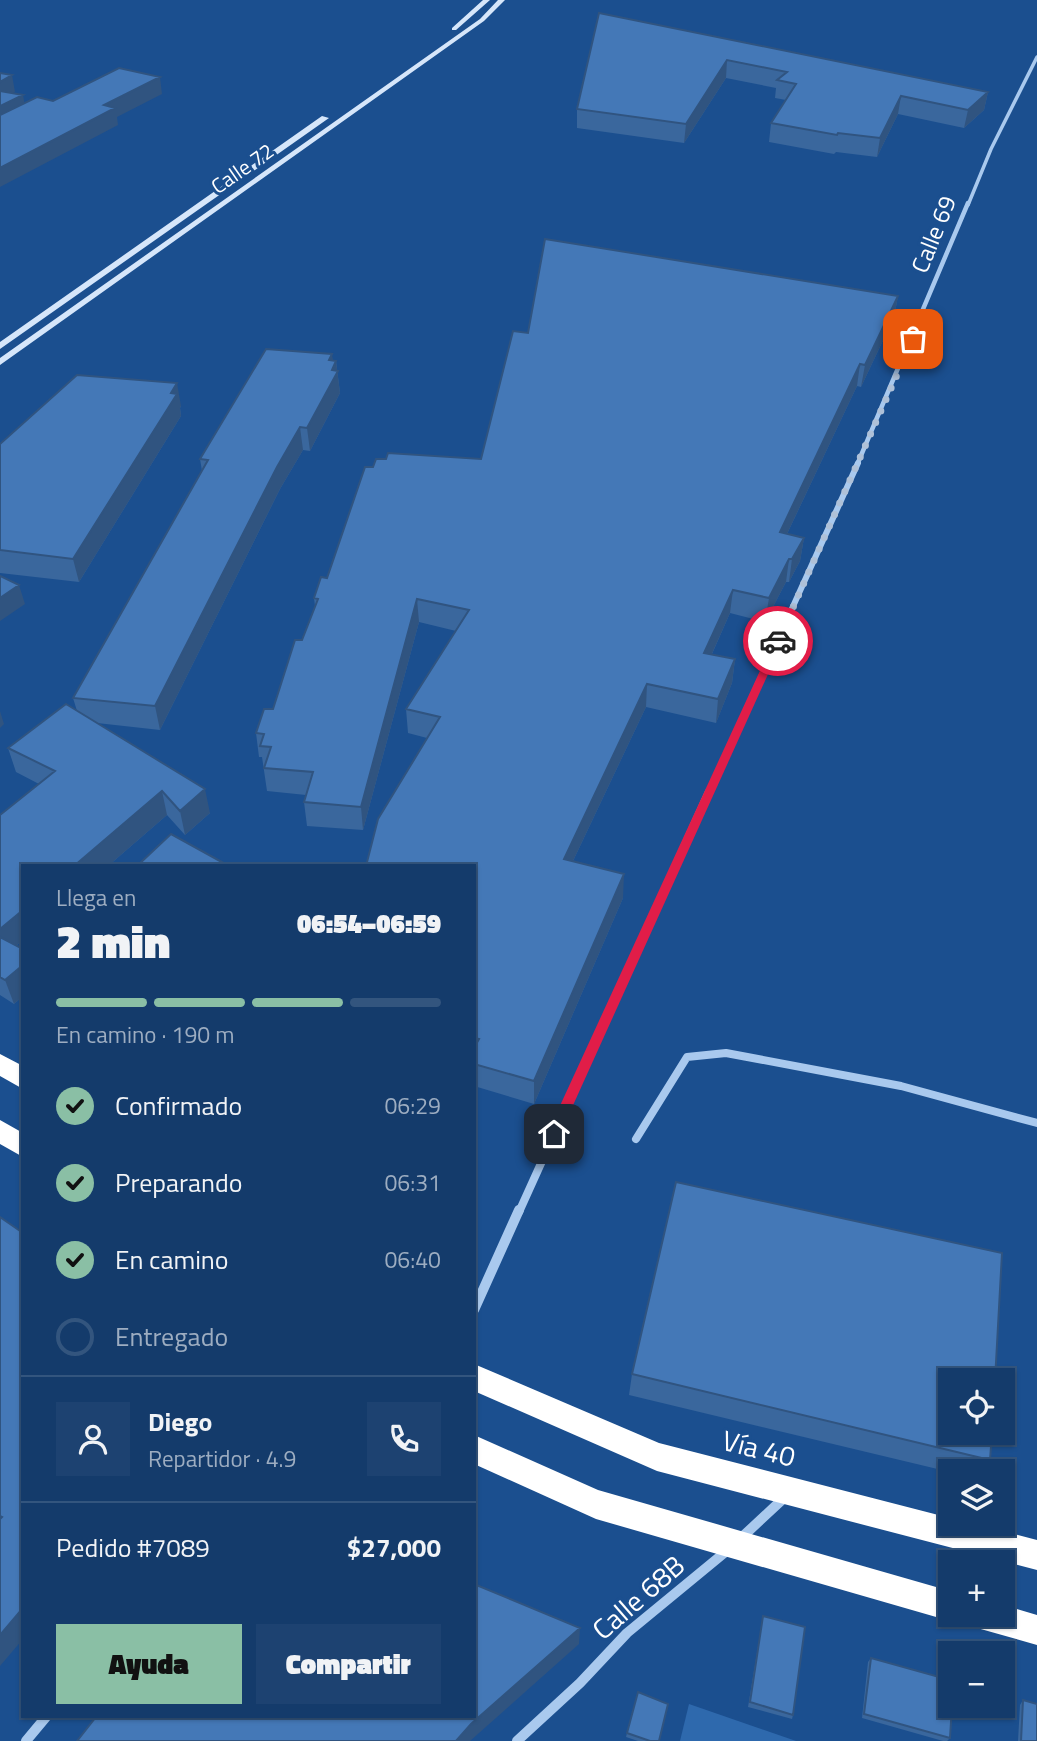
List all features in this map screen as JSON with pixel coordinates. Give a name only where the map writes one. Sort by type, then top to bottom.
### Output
[{"type":"highway","points":[[0,1063],[21,1078]]},
{"type":"highway","points":[[0,1130],[21,1146]]},
{"type":"highway","name":"Vía 40","points":[[476,1378],[657,1457],[1037,1555]]},
{"type":"highway","points":[[476,1450],[596,1504],[938,1603]]},
{"type":"highway","points":[[1015,1624],[1037,1630]]},
{"type":"main road","name":"Calle 72","points":[[0,346],[455,28],[487,0]]},
{"type":"main road","name":"Calle 72","points":[[0,362],[482,20],[502,0]]},
{"type":"street","name":"Calle 69","points":[[476,1306],[883,408],[991,149],[1037,57]]},
{"type":"street","points":[[636,1139],[687,1057],[726,1054],[901,1086],[1037,1123]]},
{"type":"street","name":"Calle 68B","points":[[517,1741],[580,1683],[626,1633],[736,1544],[792,1490]]},
{"type":"street","points":[[26,1741],[45,1718]]},
{"type":"shaded area","points":[[689,1704],[796,1741],[680,1741]]},
{"type":"building","points":[[599,13],[988,92],[968,110],[901,96],[880,138],[837,135],[771,123],[796,84],[777,80],[787,72],[727,60],[686,124],[577,109]]},
{"type":"building","points":[[119,68],[160,77],[104,105],[115,108],[0,168],[0,115],[37,97],[53,101]]},
{"type":"building","points":[[0,73],[12,75],[0,82]]},
{"type":"building","points":[[0,91],[23,95],[0,106]]},
{"type":"building","points":[[545,239],[898,296],[865,365],[860,364],[780,532],[804,538],[792,559],[789,559],[769,598],[733,590],[704,653],[735,659],[718,699],[647,684],[564,859],[624,874],[534,1081],[476,1065],[476,1044],[479,1039],[476,1038],[476,864],[367,864],[378,819],[440,717],[406,709],[469,610],[417,599],[361,807],[304,802],[313,772],[264,768],[271,747],[260,746],[264,734],[256,733],[264,709],[273,709],[295,640],[302,640],[318,599],[314,598],[321,577],[327,578],[365,467],[373,467],[376,459],[386,459],[388,453],[481,459],[513,331],[528,333]]},
{"type":"building","points":[[266,349],[332,354],[329,360],[336,361],[332,370],[338,371],[307,428],[300,427],[277,467],[155,706],[73,698],[208,460],[200,459]]},
{"type":"building","points":[[77,375],[177,383],[171,393],[177,394],[73,559],[0,550],[0,444]]},
{"type":"building","points":[[0,576],[19,585],[0,598]]},
{"type":"building","points":[[66,704],[205,789],[180,811],[162,791],[76,864],[21,864],[21,912],[0,929],[0,815],[55,771],[8,748]]},
{"type":"building","points":[[171,834],[225,864],[139,864]]},
{"type":"building","points":[[0,937],[21,948],[21,967],[5,980],[0,977]]},
{"type":"building","points":[[676,1182],[1002,1253],[996,1368],[938,1368],[938,1445],[991,1445],[990,1459],[632,1374]]},
{"type":"building","points":[[0,1217],[21,1232],[21,1610],[0,1635]]},
{"type":"building","points":[[476,1585],[580,1628],[471,1724],[456,1741],[77,1741],[95,1718],[476,1718]]},
{"type":"building","points":[[763,1616],[805,1627],[793,1715],[750,1702]]},
{"type":"building","points":[[871,1658],[938,1677],[938,1718],[951,1718],[950,1738],[864,1714]]},
{"type":"building","points":[[638,1692],[668,1704],[659,1741],[650,1741],[627,1733]]},
{"type":"building","points":[[1023,1700],[1037,1704],[1037,1741],[1021,1741]]},
{"type":"way so far","points":[[778,641],[913,339]]},
{"type":"route","points":[[554,1134],[778,641]]}]
